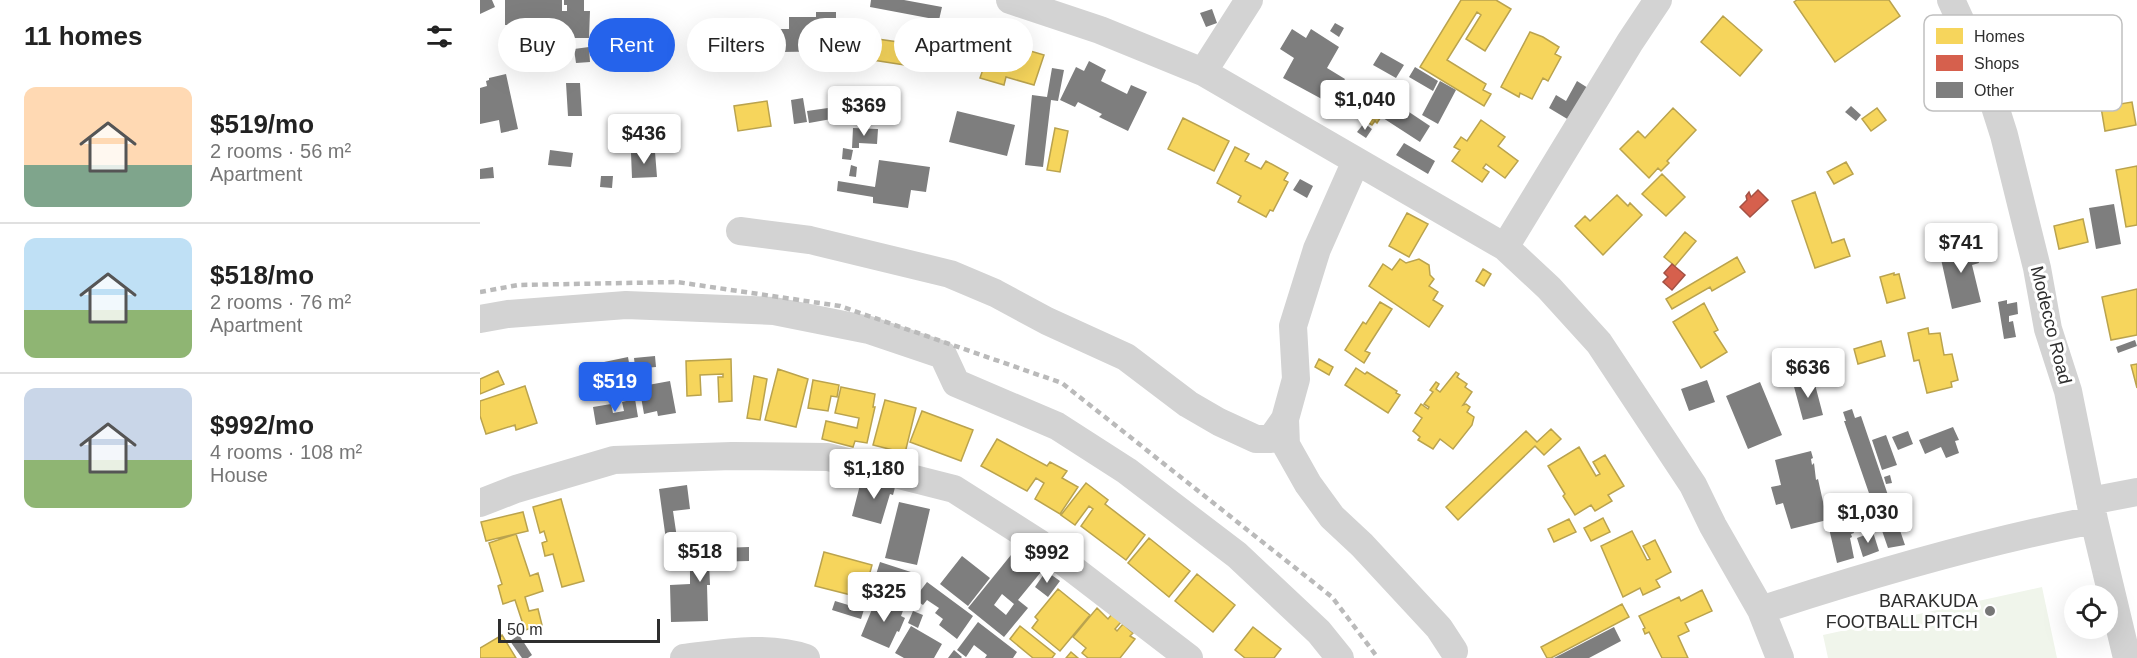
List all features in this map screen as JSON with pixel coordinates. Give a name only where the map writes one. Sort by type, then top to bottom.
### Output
[{"type":"street","points":[[1010,0],[1100,30],[1203,72],[1505,247],[1549,288],[1599,343],[1693,485],[1761,610],[1780,658]]},
{"type":"street","points":[[1203,72],[1249,0]]},
{"type":"street","points":[[1505,247],[1658,0]]},
{"type":"street","name":"Modecco Road","points":[[1951,0],[1958,15]]},
{"type":"street","name":"Modecco Road","points":[[1996,111],[2027,226],[2048,329],[2067,391],[2092,511],[2127,658]]},
{"type":"street","points":[[1356,161],[1317,249],[1293,326],[1296,379],[1285,419],[1286,445],[1308,484],[1332,517],[1362,545],[1439,628],[1454,651]]},
{"type":"street","points":[[741,231],[810,240],[950,274],[995,293],[1047,321],[1126,357],[1188,404],[1219,422],[1256,439],[1271,439],[1285,419]]},
{"type":"street","points":[[480,320],[508,314],[626,305],[774,311],[869,330],[943,355],[956,383],[1057,426],[1127,471],[1210,534],[1237,555],[1319,632],[1340,658]]},
{"type":"street","points":[[480,503],[516,489],[614,460],[732,456],[828,457],[954,489],[1039,543],[1190,658]]},
{"type":"street","points":[[1761,610],[1853,580],[2092,511],[2137,492]]},
{"type":"street","points":[[684,658],[747,650],[798,657]]},
{"type":"shaded area","name":"BARAKUDA FOOTBALL PITCH","points":[[2042,587],[2057,658],[1828,658],[1823,635]]},
{"type":"building: Homes","points":[[1461,0],[1496,0],[1511,9],[1485,51],[1466,39],[1481,15],[1477,12],[1447,60],[1486,84],[1483,90],[1491,94],[1484,106],[1420,67]]},
{"type":"building: Homes","points":[[1797,0],[1889,0],[1900,16],[1835,62],[1794,2]]},
{"type":"building: Homes","points":[[1723,16],[1762,50],[1740,76],[1701,42]]},
{"type":"building: Homes","points":[[1530,32],[1559,47],[1555,54],[1561,57],[1548,81],[1543,78],[1532,99],[1520,93],[1519,97],[1501,87]]},
{"type":"building: Homes","points":[[882,40],[894,41],[894,63],[882,61]]},
{"type":"building: Homes","points":[[1033,52],[1044,55],[1034,85],[1006,77],[1004,85],[980,78],[982,72],[1033,72]]},
{"type":"building: Homes","points":[[1375,95],[1389,104],[1377,123],[1375,121],[1372,125],[1360,118]]},
{"type":"building: Homes","points":[[767,101],[771,126],[738,131],[734,106]]},
{"type":"building: Homes","points":[[2132,102],[2136,125],[2105,131],[2102,111],[2122,111],[2122,104]]},
{"type":"building: Homes","points":[[1673,108],[1696,130],[1667,161],[1669,163],[1661,171],[1658,168],[1649,178],[1620,149],[1638,131],[1645,138]]},
{"type":"building: Homes","points":[[1877,108],[1886,120],[1871,131],[1862,119]]},
{"type":"building: Homes","points":[[1183,118],[1229,141],[1214,171],[1168,149]]},
{"type":"building: Homes","points":[[1481,120],[1505,137],[1498,146],[1518,161],[1505,178],[1486,164],[1483,168],[1489,172],[1482,182],[1452,161],[1460,150],[1454,147],[1461,137],[1467,141]]},
{"type":"building: Homes","points":[[1055,128],[1068,131],[1060,172],[1047,170]]},
{"type":"building: Homes","points":[[1235,147],[1249,154],[1245,161],[1261,169],[1266,161],[1288,173],[1284,180],[1288,182],[1273,211],[1270,210],[1266,217],[1238,202],[1241,196],[1217,183]]},
{"type":"building: Homes","points":[[1846,162],[1853,174],[1834,184],[1827,172]]},
{"type":"building: Homes","points":[[2137,166],[2137,225],[2126,227],[2116,170]]},
{"type":"building: Homes","points":[[1662,174],[1685,197],[1666,216],[1642,194]]},
{"type":"building: Homes","points":[[1815,192],[1832,243],[1844,239],[1850,256],[1815,268],[1792,201]]},
{"type":"building: Homes","points":[[1617,195],[1628,206],[1630,203],[1642,215],[1603,255],[1575,226],[1585,216],[1590,221]]},
{"type":"building: Homes","points":[[1407,213],[1428,224],[1409,257],[1389,246]]},
{"type":"building: Homes","points":[[2083,219],[2088,242],[2059,249],[2054,226]]},
{"type":"building: Homes","points":[[1685,232],[1696,241],[1675,266],[1664,257]]},
{"type":"building: Homes","points":[[1737,257],[1745,272],[1712,291],[1710,287],[1672,309],[1666,299]]},
{"type":"building: Homes","points":[[1400,259],[1406,263],[1419,259],[1429,265],[1430,275],[1434,279],[1429,286],[1438,292],[1433,300],[1443,306],[1429,327],[1369,286],[1383,264],[1392,270]]},
{"type":"building: Homes","points":[[1483,269],[1491,274],[1484,286],[1476,281]]},
{"type":"building: Homes","points":[[1894,273],[1894,275],[1899,274],[1905,298],[1887,303],[1880,277]]},
{"type":"building: Homes","points":[[2137,289],[2137,335],[2111,340],[2102,297]]},
{"type":"building: Homes","points":[[1380,302],[1392,309],[1365,351],[1370,353],[1364,363],[1345,350],[1363,322],[1366,324]]},
{"type":"building: Homes","points":[[1704,303],[1718,330],[1714,332],[1727,352],[1701,368],[1673,322]]},
{"type":"building: Homes","points":[[1928,328],[1929,334],[1940,333],[1944,355],[1952,354],[1958,380],[1951,382],[1952,387],[1927,393],[1919,360],[1914,361],[1908,333]]},
{"type":"building: Homes","points":[[1881,341],[1885,356],[1858,364],[1854,349]]},
{"type":"building: Homes","points":[[731,359],[732,401],[719,402],[718,377],[723,377],[723,374],[700,375],[701,395],[687,396],[686,361]]},
{"type":"building: Homes","points":[[1319,359],[1333,367],[1329,375],[1315,367]]},
{"type":"building: Homes","points":[[2137,364],[2137,388],[2131,365]]},
{"type":"building: Homes","points":[[1356,368],[1365,374],[1367,372],[1400,395],[1388,413],[1345,385]]},
{"type":"building: Homes","points":[[778,369],[808,379],[796,427],[765,420]]},
{"type":"building: Homes","points":[[498,371],[504,384],[480,394],[480,379]]},
{"type":"building: Homes","points":[[1456,372],[1459,374],[1457,377],[1467,384],[1465,387],[1472,392],[1463,405],[1470,407],[1467,412],[1474,417],[1472,425],[1453,449],[1440,439],[1433,449],[1418,440],[1420,437],[1413,431],[1422,418],[1415,413],[1421,404],[1428,409],[1429,407],[1424,404],[1433,392],[1430,390],[1436,382],[1439,384],[1436,389],[1440,392]]},
{"type":"building: Homes","points":[[754,376],[767,379],[760,420],[747,418]]},
{"type":"building: Homes","points":[[813,380],[839,385],[837,397],[831,396],[828,411],[808,408]]},
{"type":"building: Homes","points":[[525,386],[537,423],[516,430],[515,425],[486,434],[480,416],[480,401]]},
{"type":"building: Homes","points":[[841,387],[875,394],[873,407],[875,407],[867,443],[855,441],[853,447],[822,439],[826,421],[857,428],[859,418],[835,413]]},
{"type":"building: Homes","points":[[885,400],[916,408],[905,453],[873,445]]},
{"type":"building: Homes","points":[[922,411],[973,430],[961,461],[910,442]]},
{"type":"building: Homes","points":[[1551,429],[1561,439],[1544,455],[1535,446],[1458,520],[1446,507],[1526,431],[1537,442]]},
{"type":"building: Homes","points":[[997,439],[1047,466],[1050,462],[1067,471],[1062,478],[1078,487],[1060,514],[1035,499],[1044,483],[1036,478],[1027,491],[981,466]]},
{"type":"building: Homes","points":[[1579,447],[1596,476],[1600,474],[1593,462],[1605,455],[1624,486],[1608,495],[1612,501],[1595,511],[1591,505],[1575,515],[1548,466]]},
{"type":"building: Homes","points":[[1086,483],[1108,500],[1105,504],[1145,535],[1126,560],[1081,526],[1093,509],[1089,506],[1075,525],[1061,515]]},
{"type":"building: Homes","points":[[561,499],[584,581],[562,587],[553,554],[545,556],[542,543],[547,541],[544,531],[540,533],[533,507]]},
{"type":"building: Homes","points":[[523,512],[528,531],[486,541],[481,522]]},
{"type":"building: Homes","points":[[1603,518],[1610,532],[1591,541],[1584,528]]},
{"type":"building: Homes","points":[[1569,519],[1576,532],[1554,542],[1548,529]]},
{"type":"building: Homes","points":[[1632,531],[1647,560],[1650,559],[1643,546],[1655,540],[1671,572],[1656,580],[1660,587],[1643,595],[1640,588],[1623,597],[1601,546]]},
{"type":"building: Homes","points":[[516,534],[530,576],[538,573],[543,591],[525,597],[529,611],[538,609],[542,625],[525,630],[515,600],[503,604],[498,586],[502,584],[489,543]]},
{"type":"building: Homes","points":[[1149,538],[1190,571],[1169,597],[1128,563]]},
{"type":"building: Homes","points":[[824,552],[872,565],[863,598],[815,586]]},
{"type":"building: Homes","points":[[1197,574],[1235,605],[1213,632],[1175,601]]},
{"type":"building: Homes","points":[[1058,589],[1090,615],[1060,651],[1032,628],[1038,620],[1035,617]]},
{"type":"building: Homes","points":[[1702,590],[1712,611],[1685,623],[1689,631],[1678,636],[1688,658],[1662,658],[1649,632],[1645,634],[1643,629],[1645,628],[1639,616],[1679,597],[1681,601]]},
{"type":"building: Homes","points":[[1622,604],[1629,617],[1547,658],[1541,647]]},
{"type":"building: Homes","points":[[1097,608],[1108,619],[1112,614],[1121,622],[1115,629],[1117,631],[1123,624],[1133,633],[1130,636],[1135,639],[1120,658],[1088,658],[1082,653],[1086,648],[1073,637]]},
{"type":"building: Homes","points":[[1020,626],[1055,654],[1052,658],[1033,658],[1010,639]]},
{"type":"building: Homes","points":[[1253,627],[1281,649],[1274,658],[1245,658],[1235,650]]},
{"type":"building: Homes","points":[[502,635],[516,658],[480,658],[480,648]]},
{"type":"building: Homes","points":[[1071,652],[1078,658],[1066,658]]},
{"type":"building: Shops","points":[[1758,190],[1768,200],[1750,217],[1740,207],[1747,200],[1746,196],[1749,192],[1751,197]]},
{"type":"building: Shops","points":[[1672,264],[1685,275],[1672,290],[1663,282],[1668,277],[1664,273]]},
{"type":"building: Other","points":[[480,0],[492,0],[495,7],[480,14]]},
{"type":"building: Other","points":[[505,0],[562,0],[562,11],[567,11],[564,0],[584,0],[584,11],[590,11],[588,38],[576,38],[576,18],[505,18]]},
{"type":"building: Other","points":[[871,0],[904,0],[942,7],[939,18],[928,18],[870,7]]},
{"type":"building: Other","points":[[1212,9],[1217,23],[1206,27],[1200,13]]},
{"type":"building: Other","points":[[816,12],[836,12],[836,18],[798,18],[798,52],[786,52],[786,29],[789,29],[789,17],[816,17]]},
{"type":"building: Other","points":[[1335,23],[1344,28],[1339,37],[1330,31]]},
{"type":"building: Other","points":[[1292,29],[1306,38],[1311,29],[1339,47],[1327,68],[1345,79],[1331,104],[1283,78],[1294,58],[1280,49]]},
{"type":"building: Other","points":[[588,47],[588,62],[576,63],[576,49]]},
{"type":"building: Other","points":[[1381,52],[1404,65],[1396,78],[1373,65]]},
{"type":"building: Other","points":[[1089,61],[1106,70],[1101,81],[1127,94],[1131,85],[1147,92],[1128,131],[1099,117],[1102,114],[1078,102],[1075,107],[1060,100],[1076,67],[1084,71]]},
{"type":"building: Other","points":[[1415,67],[1438,81],[1433,91],[1409,77]]},
{"type":"building: Other","points":[[1052,68],[1064,70],[1058,101],[1051,100],[1043,167],[1025,165],[1032,95],[1047,97]]},
{"type":"building: Other","points":[[506,74],[518,129],[501,133],[499,120],[480,124],[480,88],[487,86],[486,81],[489,78]]},
{"type":"building: Other","points":[[1440,81],[1456,90],[1438,124],[1422,115]]},
{"type":"building: Other","points":[[1577,81],[1588,88],[1569,120],[1549,108],[1556,95],[1566,101]]},
{"type":"building: Other","points":[[566,83],[580,83],[582,116],[568,116]]},
{"type":"building: Other","points":[[803,98],[807,122],[794,124],[791,100]]},
{"type":"building: Other","points":[[1394,102],[1430,126],[1420,142],[1383,118]]},
{"type":"building: Other","points":[[1851,106],[1861,115],[1856,121],[1845,112]]},
{"type":"building: Other","points":[[835,107],[837,118],[809,123],[807,111]]},
{"type":"building: Other","points":[[957,111],[1015,125],[1007,156],[949,142]]},
{"type":"building: Other","points":[[1364,123],[1372,129],[1366,138],[1357,132]]},
{"type":"building: Other","points":[[853,128],[878,129],[877,144],[859,143],[859,148],[852,148]]},
{"type":"building: Other","points":[[1404,143],[1435,161],[1428,174],[1396,155]]},
{"type":"building: Other","points":[[843,148],[853,150],[851,160],[842,159]]},
{"type":"building: Other","points":[[550,150],[573,153],[571,167],[548,165]]},
{"type":"building: Other","points":[[655,152],[657,177],[632,178],[631,153]]},
{"type":"building: Other","points":[[879,160],[930,167],[926,192],[911,190],[908,208],[873,203],[873,197],[837,191],[838,181],[875,187]]},
{"type":"building: Other","points":[[851,165],[857,167],[856,177],[849,176]]},
{"type":"building: Other","points":[[493,167],[494,178],[480,179],[480,169]]},
{"type":"building: Other","points":[[601,176],[613,176],[612,188],[600,187]]},
{"type":"building: Other","points":[[1300,179],[1313,186],[1307,198],[1293,190]]},
{"type":"building: Other","points":[[2114,204],[2121,244],[2096,249],[2089,208]]},
{"type":"building: Other","points":[[1961,223],[1964,232],[1950,237],[1947,228]]},
{"type":"building: Other","points":[[1968,242],[1969,245],[1974,244],[1979,263],[1972,265],[1981,302],[1952,309],[1939,250]]},
{"type":"building: Other","points":[[2007,300],[2007,304],[2017,302],[2018,314],[2009,316],[2009,322],[2013,321],[2016,337],[2004,339],[1998,302]]},
{"type":"building: Other","points":[[2135,340],[2137,346],[2118,353],[2116,347]]},
{"type":"building: Other","points":[[655,356],[656,367],[645,368],[648,385],[670,381],[676,413],[658,416],[657,411],[644,414],[641,397],[645,396],[644,384],[637,385],[634,358]]},
{"type":"building: Other","points":[[628,357],[634,390],[586,400],[580,367]]},
{"type":"building: Other","points":[[1813,377],[1823,415],[1803,420],[1793,383]]},
{"type":"building: Other","points":[[1707,380],[1715,402],[1689,411],[1681,389]]},
{"type":"building: Other","points":[[1760,382],[1782,435],[1748,449],[1726,396]]},
{"type":"building: Other","points":[[635,399],[638,417],[596,425],[593,407],[611,404],[613,413],[624,411],[622,402]]},
{"type":"building: Other","points":[[1852,409],[1855,418],[1861,416],[1905,545],[1888,548],[1844,421],[1846,421],[1843,412]]},
{"type":"building: Other","points":[[1953,427],[1959,440],[1955,441],[1959,453],[1946,458],[1941,447],[1925,454],[1919,440]]},
{"type":"building: Other","points":[[1908,431],[1913,444],[1898,450],[1892,437]]},
{"type":"building: Other","points":[[1886,435],[1897,465],[1882,470],[1872,440]]},
{"type":"building: Other","points":[[1811,451],[1812,465],[1814,463],[1816,480],[1818,479],[1827,520],[1791,529],[1783,503],[1776,505],[1771,487],[1781,485],[1775,460]]},
{"type":"building: Other","points":[[1890,475],[1892,483],[1886,484],[1884,477]]},
{"type":"building: Other","points":[[883,476],[897,480],[881,524],[852,516],[861,481],[881,486]]},
{"type":"building: Other","points":[[687,485],[690,509],[673,511],[677,538],[666,540],[659,489]]},
{"type":"building: Other","points":[[899,502],[930,509],[917,565],[885,558]]},
{"type":"building: Other","points":[[1851,519],[1854,533],[1850,538],[1854,558],[1837,563],[1828,524]]},
{"type":"building: Other","points":[[1873,532],[1879,551],[1863,557],[1857,538]]},
{"type":"building: Other","points":[[749,547],[749,561],[709,562],[708,621],[671,622],[670,585],[690,584],[690,549]]},
{"type":"building: Other","points":[[1015,550],[1041,572],[1018,600],[1028,608],[1004,637],[968,608]],"holes":[[[1002,594],[1014,604],[1006,615],[994,605]]]},
{"type":"building: Other","points":[[962,556],[990,578],[968,606],[940,584]]},
{"type":"building: Other","points":[[880,562],[914,573],[904,600],[871,590]]},
{"type":"building: Other","points":[[1046,571],[1060,581],[1048,597],[1035,587]]},
{"type":"building: Other","points":[[927,582],[973,616],[957,639],[939,625],[943,619],[935,613],[939,608],[927,600],[923,605],[914,599]]},
{"type":"building: Other","points":[[858,597],[867,600],[861,619],[832,610],[835,601],[855,607]]},
{"type":"building: Other","points":[[877,597],[904,608],[901,616],[905,618],[889,648],[861,636]]},
{"type":"building: Other","points":[[913,611],[923,615],[918,628],[908,623]]},
{"type":"building: Other","points":[[978,622],[1017,652],[1013,658],[985,658],[987,655],[974,645],[966,657],[957,650]]},
{"type":"building: Other","points":[[911,626],[942,644],[934,658],[904,658],[895,653]]},
{"type":"building: Other","points":[[1614,627],[1621,641],[1589,658],[1554,658]]},
{"type":"building: Other","points":[[519,635],[532,655],[528,658],[522,658],[510,641]]},
{"type":"building: Other","points":[[954,650],[962,657],[961,658],[948,658]]},
{"type":"railway","points":[[480,292],[518,285],[677,282],[840,306],[1062,383],[1332,597],[1378,658]]},
{"type":"place","name":"BARAKUDA FOOTBALL PITCH","points":[[1990,611]]}]
